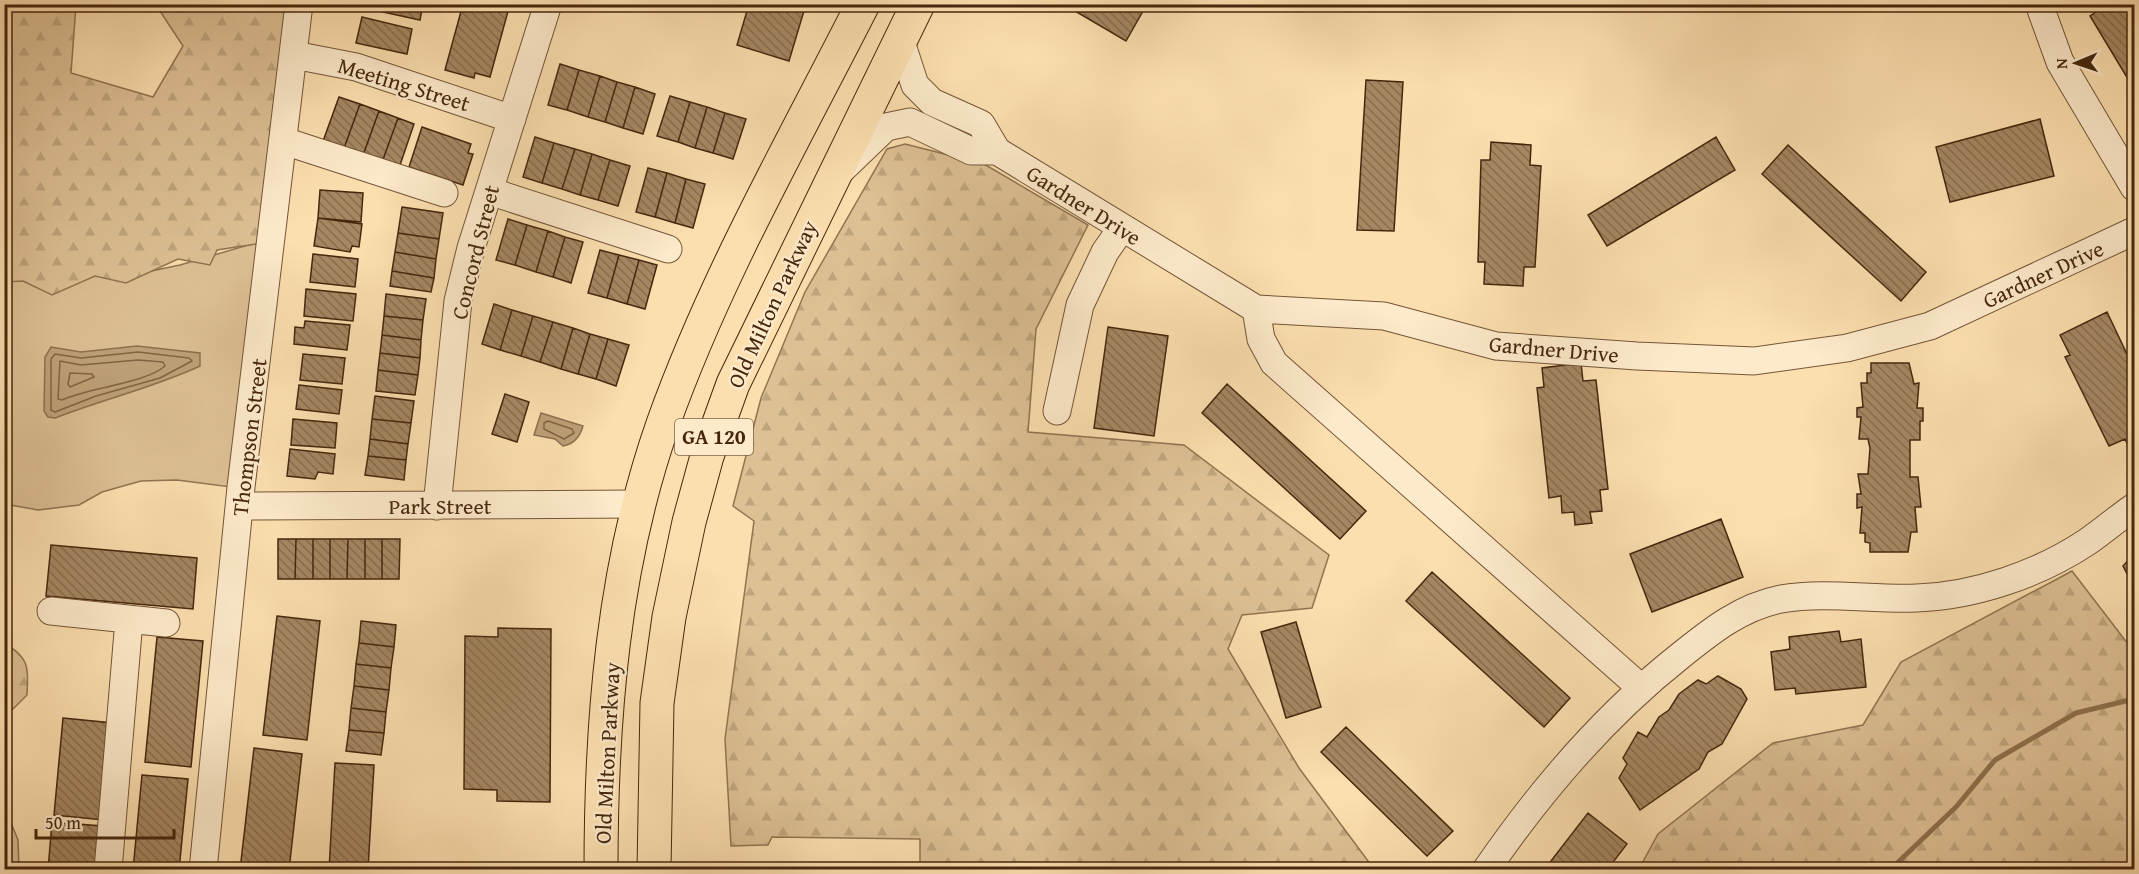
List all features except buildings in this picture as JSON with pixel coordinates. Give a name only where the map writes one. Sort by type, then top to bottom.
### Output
[{"type":"highway","name":"Old Milton Parkway","points":[[601,870],[602,772],[607,695],[624,576],[639,504],[662,426],[694,342],[863,4]]},
{"type":"highway","name":"Old Milton Parkway","points":[[654,870],[657,703],[669,617],[689,522],[707,456],[733,384],[918,4]]},
{"type":"street","name":"Thompson Street","points":[[203,870],[240,506],[299,4]]},
{"type":"street","name":"Concord Street","points":[[437,506],[458,301],[471,248],[549,4]]},
{"type":"street","points":[[2039,4],[2060,62],[2134,186]]},
{"type":"street","name":"Gardner Drive","points":[[900,39],[915,85],[932,102],[981,124],[998,151],[1121,229],[1256,309],[1384,316],[1496,346],[1754,361],[1847,348],[1930,326],[2134,231]]},
{"type":"street","name":"Meeting Street","points":[[294,55],[356,67],[512,119]]},
{"type":"street","name":"Gardner Drive","points":[[832,178],[886,127],[910,122],[971,151],[998,151]]},
{"type":"street","points":[[284,141],[444,193]]},
{"type":"street","points":[[489,191],[668,249]]},
{"type":"street","points":[[1057,411],[1080,306],[1105,252],[1121,229]]},
{"type":"street","points":[[1256,309],[1261,339],[1274,363],[1640,687]]},
{"type":"street","name":"Park Street","points":[[240,506],[639,504]]},
{"type":"street","points":[[1486,870],[1516,827],[1570,760],[1640,687],[1725,619],[1781,599],[1846,596],[1917,598],[2008,582],[2086,543],[2134,507]]},
{"type":"street","points":[[51,611],[166,623]]},
{"type":"street","points":[[108,870],[129,620]]},
{"type":"green space","points":[[4,5],[76,5],[71,73],[153,97],[183,46],[156,5],[287,5],[263,243],[217,250],[210,265],[178,259],[126,283],[95,276],[52,295],[23,281],[5,282]]},
{"type":"green space","points":[[905,144],[984,164],[1088,225],[1036,329],[1028,432],[1184,445],[1329,555],[1312,608],[1242,615],[1228,649],[1299,768],[1374,869],[920,870],[920,839],[772,837],[768,845],[731,846],[725,739],[754,521],[733,506],[761,398],[805,292],[887,149]]},
{"type":"green space","points":[[262,241],[231,487],[177,480],[141,481],[102,492],[79,505],[38,510],[5,504],[4,275],[137,274],[180,265]]},
{"type":"green space","points":[[2072,571],[2128,644],[2134,640],[2134,869],[1639,869],[1658,834],[1773,743],[1863,725],[1901,662]]},
{"type":"green space","points":[[4,643],[19,654],[27,670],[27,695],[5,717]]},
{"type":"green space","points":[[4,806],[18,840],[19,869],[5,869]]},
{"type":"water","points":[[137,346],[200,353],[200,366],[164,381],[55,418],[48,417],[44,411],[45,357],[51,347],[81,352]]},
{"type":"water","points":[[541,413],[583,426],[573,442],[563,446],[555,439],[534,435]]},
{"type":"waterway","points":[[1878,870],[1894,866],[1956,807],[1995,760],[2076,713],[2134,699]]}]
